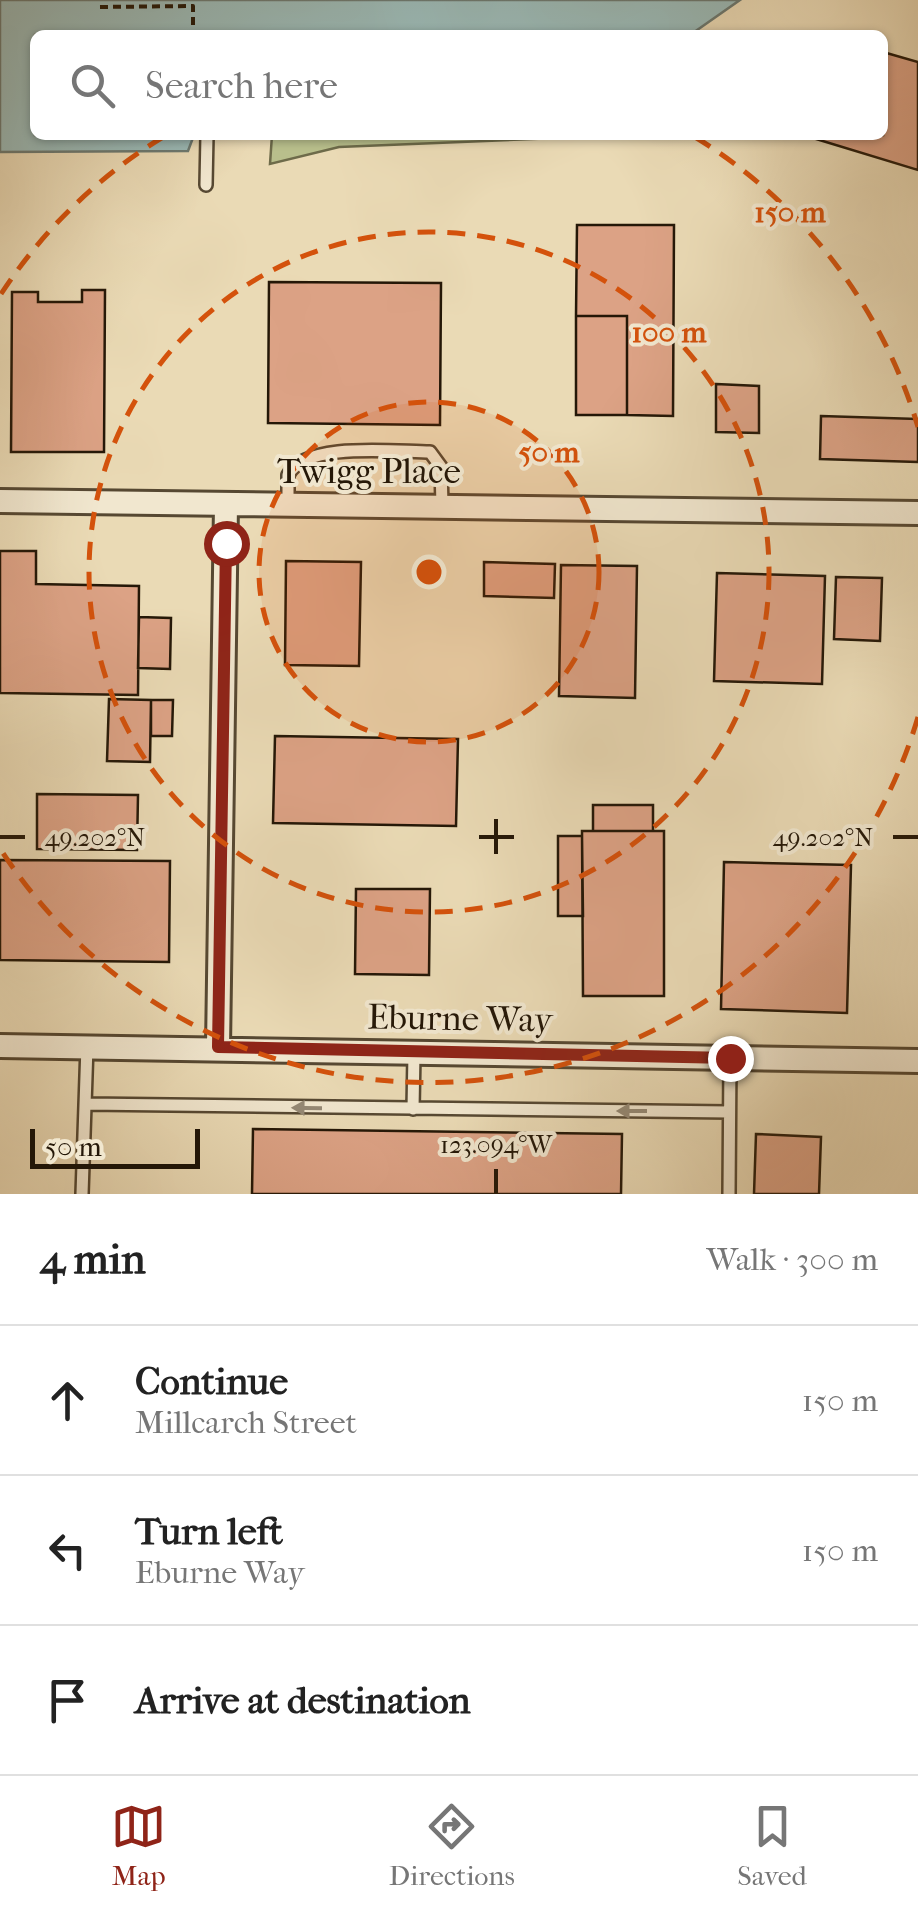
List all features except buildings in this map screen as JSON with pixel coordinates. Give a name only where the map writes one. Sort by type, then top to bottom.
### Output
[{"type":"street","name":"Twigg Place","points":[[0,501],[918,514]]},
{"type":"street","points":[[218,1047],[226,505]]},
{"type":"street","name":"Eburne Way","points":[[0,1046],[918,1060]]},
{"type":"lane","points":[[206,140],[206,186]]},
{"type":"lane","points":[[288,506],[288,475],[299,461],[339,452],[430,452],[441,467],[442,506]]},
{"type":"lane","points":[[82,1194],[88,1046]]},
{"type":"lane","points":[[412,1109],[414,1052]]},
{"type":"lane","points":[[729,1194],[730,1058]]},
{"type":"lane","points":[[86,1104],[730,1112]]},
{"type":"path","points":[[100,7],[193,6],[193,30]]},
{"type":"green space","points":[[272,140],[509,140],[339,147],[270,164]]},
{"type":"water","points":[[0,0],[740,0],[697,30],[30,30],[30,140],[192,140],[188,151],[0,152]]},
{"type":"route","points":[[226,543],[218,1047],[730,1058]]}]
